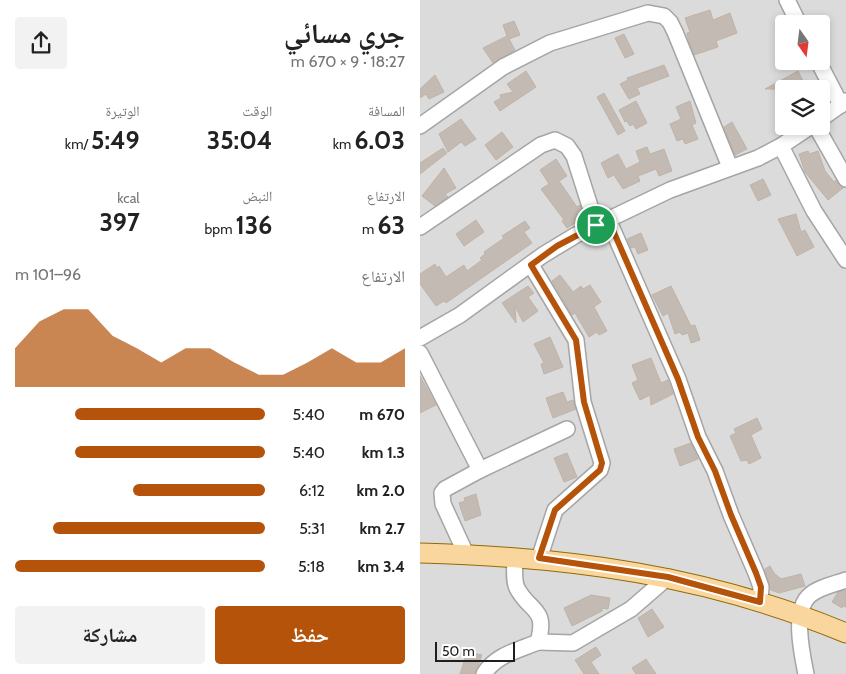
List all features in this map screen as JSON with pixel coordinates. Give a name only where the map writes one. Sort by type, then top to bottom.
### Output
[{"type":"main road","points":[[420,554],[466,554],[539,558],[668,577],[800,614],[846,634]]},
{"type":"street","points":[[787,0],[794,15]]},
{"type":"street","points":[[423,118],[527,53],[550,43],[639,14],[658,13],[670,22],[675,32],[730,167]]},
{"type":"street","points":[[823,70],[843,103],[830,112]]},
{"type":"street","points":[[422,332],[460,315],[557,246],[602,222],[670,190],[782,146],[797,135]]},
{"type":"street","points":[[821,135],[846,180]]},
{"type":"street","points":[[420,227],[541,145],[555,140],[567,146],[574,156],[602,222],[678,379],[698,437],[715,471],[731,515],[756,573],[761,587],[760,602]]},
{"type":"street","points":[[782,146],[814,211],[846,260]]},
{"type":"street","points":[[531,265],[576,340],[584,402],[602,463],[600,470],[555,510],[539,558]]},
{"type":"street","points":[[420,353],[480,470]]},
{"type":"street","points":[[466,554],[443,504],[442,493],[445,489],[480,470],[567,429]]},
{"type":"street","points":[[515,557],[515,585],[539,614],[542,624],[538,642]]},
{"type":"street","points":[[484,674],[489,666],[506,655],[538,642],[573,643],[631,609],[668,577]]},
{"type":"street","points":[[806,674],[801,649],[800,614],[810,594],[846,580]]},
{"type":"shaded area","points":[[420,0],[846,0],[846,674],[420,674]]},
{"type":"building","points":[[710,10],[713,20],[730,13],[737,33],[716,41],[718,47],[694,55],[688,38],[687,33],[690,32],[685,18]]},
{"type":"building","points":[[514,21],[520,35],[509,39],[515,50],[493,63],[483,48],[507,36],[503,25]]},
{"type":"building","points":[[624,34],[634,54],[625,58],[615,38]]},
{"type":"building","points":[[664,65],[669,76],[637,88],[640,94],[629,99],[620,84],[628,80],[627,78]]},
{"type":"building","points":[[526,71],[536,87],[500,111],[494,102],[501,98],[500,95],[513,92],[507,84]]},
{"type":"building","points":[[798,71],[802,80],[782,80]]},
{"type":"building","points":[[435,75],[444,92],[429,99],[426,94],[420,98],[420,89]]},
{"type":"building","points":[[775,84],[775,89],[765,89]]},
{"type":"building","points":[[604,93],[625,131],[618,135],[597,97]]},
{"type":"building","points":[[636,101],[647,123],[636,129],[633,124],[630,126],[627,121],[625,122],[619,110]]},
{"type":"building","points":[[690,101],[696,123],[692,125],[698,139],[685,144],[683,139],[677,141],[670,124],[681,119],[676,107]]},
{"type":"building","points":[[461,119],[476,139],[465,146],[461,142],[448,152],[439,134]]},
{"type":"building","points":[[732,122],[747,149],[735,155],[724,127]]},
{"type":"building","points":[[502,132],[513,147],[496,160],[485,145]]},
{"type":"building","points":[[647,147],[650,154],[664,149],[672,171],[659,176],[656,169],[638,176],[640,181],[623,189],[614,175],[608,178],[601,163],[618,154],[626,169],[640,162],[636,151]]},
{"type":"building","points":[[443,148],[447,153],[420,174],[420,163]]},
{"type":"building","points":[[808,151],[809,154],[818,151],[825,171],[834,182],[836,180],[843,188],[828,200],[805,172],[799,154]]},
{"type":"building","points":[[556,159],[567,176],[559,181],[577,207],[580,205],[583,214],[581,219],[567,228],[562,221],[564,220],[541,189],[549,184],[540,170]]},
{"type":"building","points":[[444,168],[456,188],[445,194],[448,197],[435,206],[422,196]]},
{"type":"building","points":[[763,179],[771,195],[758,201],[750,185]]},
{"type":"building","points":[[796,214],[801,232],[805,230],[814,247],[797,256],[778,219]]},
{"type":"building","points":[[476,220],[484,232],[464,246],[456,234]]},
{"type":"building","points":[[525,221],[530,228],[524,232],[532,243],[446,303],[444,301],[436,306],[420,284],[420,274],[435,264],[437,268],[439,266],[446,277],[464,265],[467,271],[482,260],[480,258],[485,254],[484,252],[504,238],[502,236]]},
{"type":"building","points":[[641,233],[648,250],[638,254],[635,247],[631,248],[627,239]]},
{"type":"building","points":[[560,275],[573,292],[581,286],[583,289],[590,285],[601,302],[594,307],[607,331],[599,335],[597,332],[589,337],[575,313],[572,315],[552,281]]},
{"type":"building","points":[[528,286],[534,293],[528,297],[538,311],[523,322],[515,306],[516,323],[502,303]]},
{"type":"building","points":[[671,286],[691,326],[695,325],[700,340],[691,343],[688,333],[682,335],[680,332],[675,334],[668,313],[663,316],[652,295]]},
{"type":"building","points":[[550,337],[563,367],[544,374],[541,364],[544,363],[534,344]]},
{"type":"building","points":[[651,358],[661,383],[668,380],[673,394],[651,405],[650,395],[640,400],[632,383],[638,380],[632,365]]},
{"type":"building","points":[[420,376],[436,405],[420,413]]},
{"type":"building","points":[[563,392],[567,402],[573,400],[576,409],[553,418],[546,398]]},
{"type":"building","points":[[757,418],[762,429],[751,435],[761,458],[749,464],[747,460],[741,461],[730,436],[736,433],[734,429]]},
{"type":"building","points":[[691,443],[698,459],[680,466],[674,449]]},
{"type":"building","points":[[567,453],[577,477],[564,482],[554,458]]},
{"type":"building","points":[[476,494],[481,515],[465,521],[459,503],[465,501],[464,498]]},
{"type":"building","points":[[770,566],[781,579],[801,574],[805,586],[779,593],[771,590],[765,569]]},
{"type":"building","points":[[846,590],[846,607],[843,606],[842,608],[832,602],[838,592]]},
{"type":"building","points":[[591,595],[610,598],[608,609],[602,608],[602,611],[572,626],[564,608]]},
{"type":"building","points":[[652,609],[664,627],[648,637],[638,618]]},
{"type":"building","points":[[596,647],[601,655],[591,662],[599,674],[584,674],[575,660]]},
{"type":"building","points":[[467,652],[482,655],[475,674],[460,674]]},
{"type":"building","points":[[646,659],[656,674],[636,674],[632,668]]},
{"type":"route","points":[[608,219],[678,379],[698,437],[724,492],[731,515],[756,573],[761,587],[760,602],[668,577],[539,558],[555,510],[600,470],[602,463],[584,402],[576,340],[571,328],[531,265],[557,246],[596,225],[608,219]]}]
